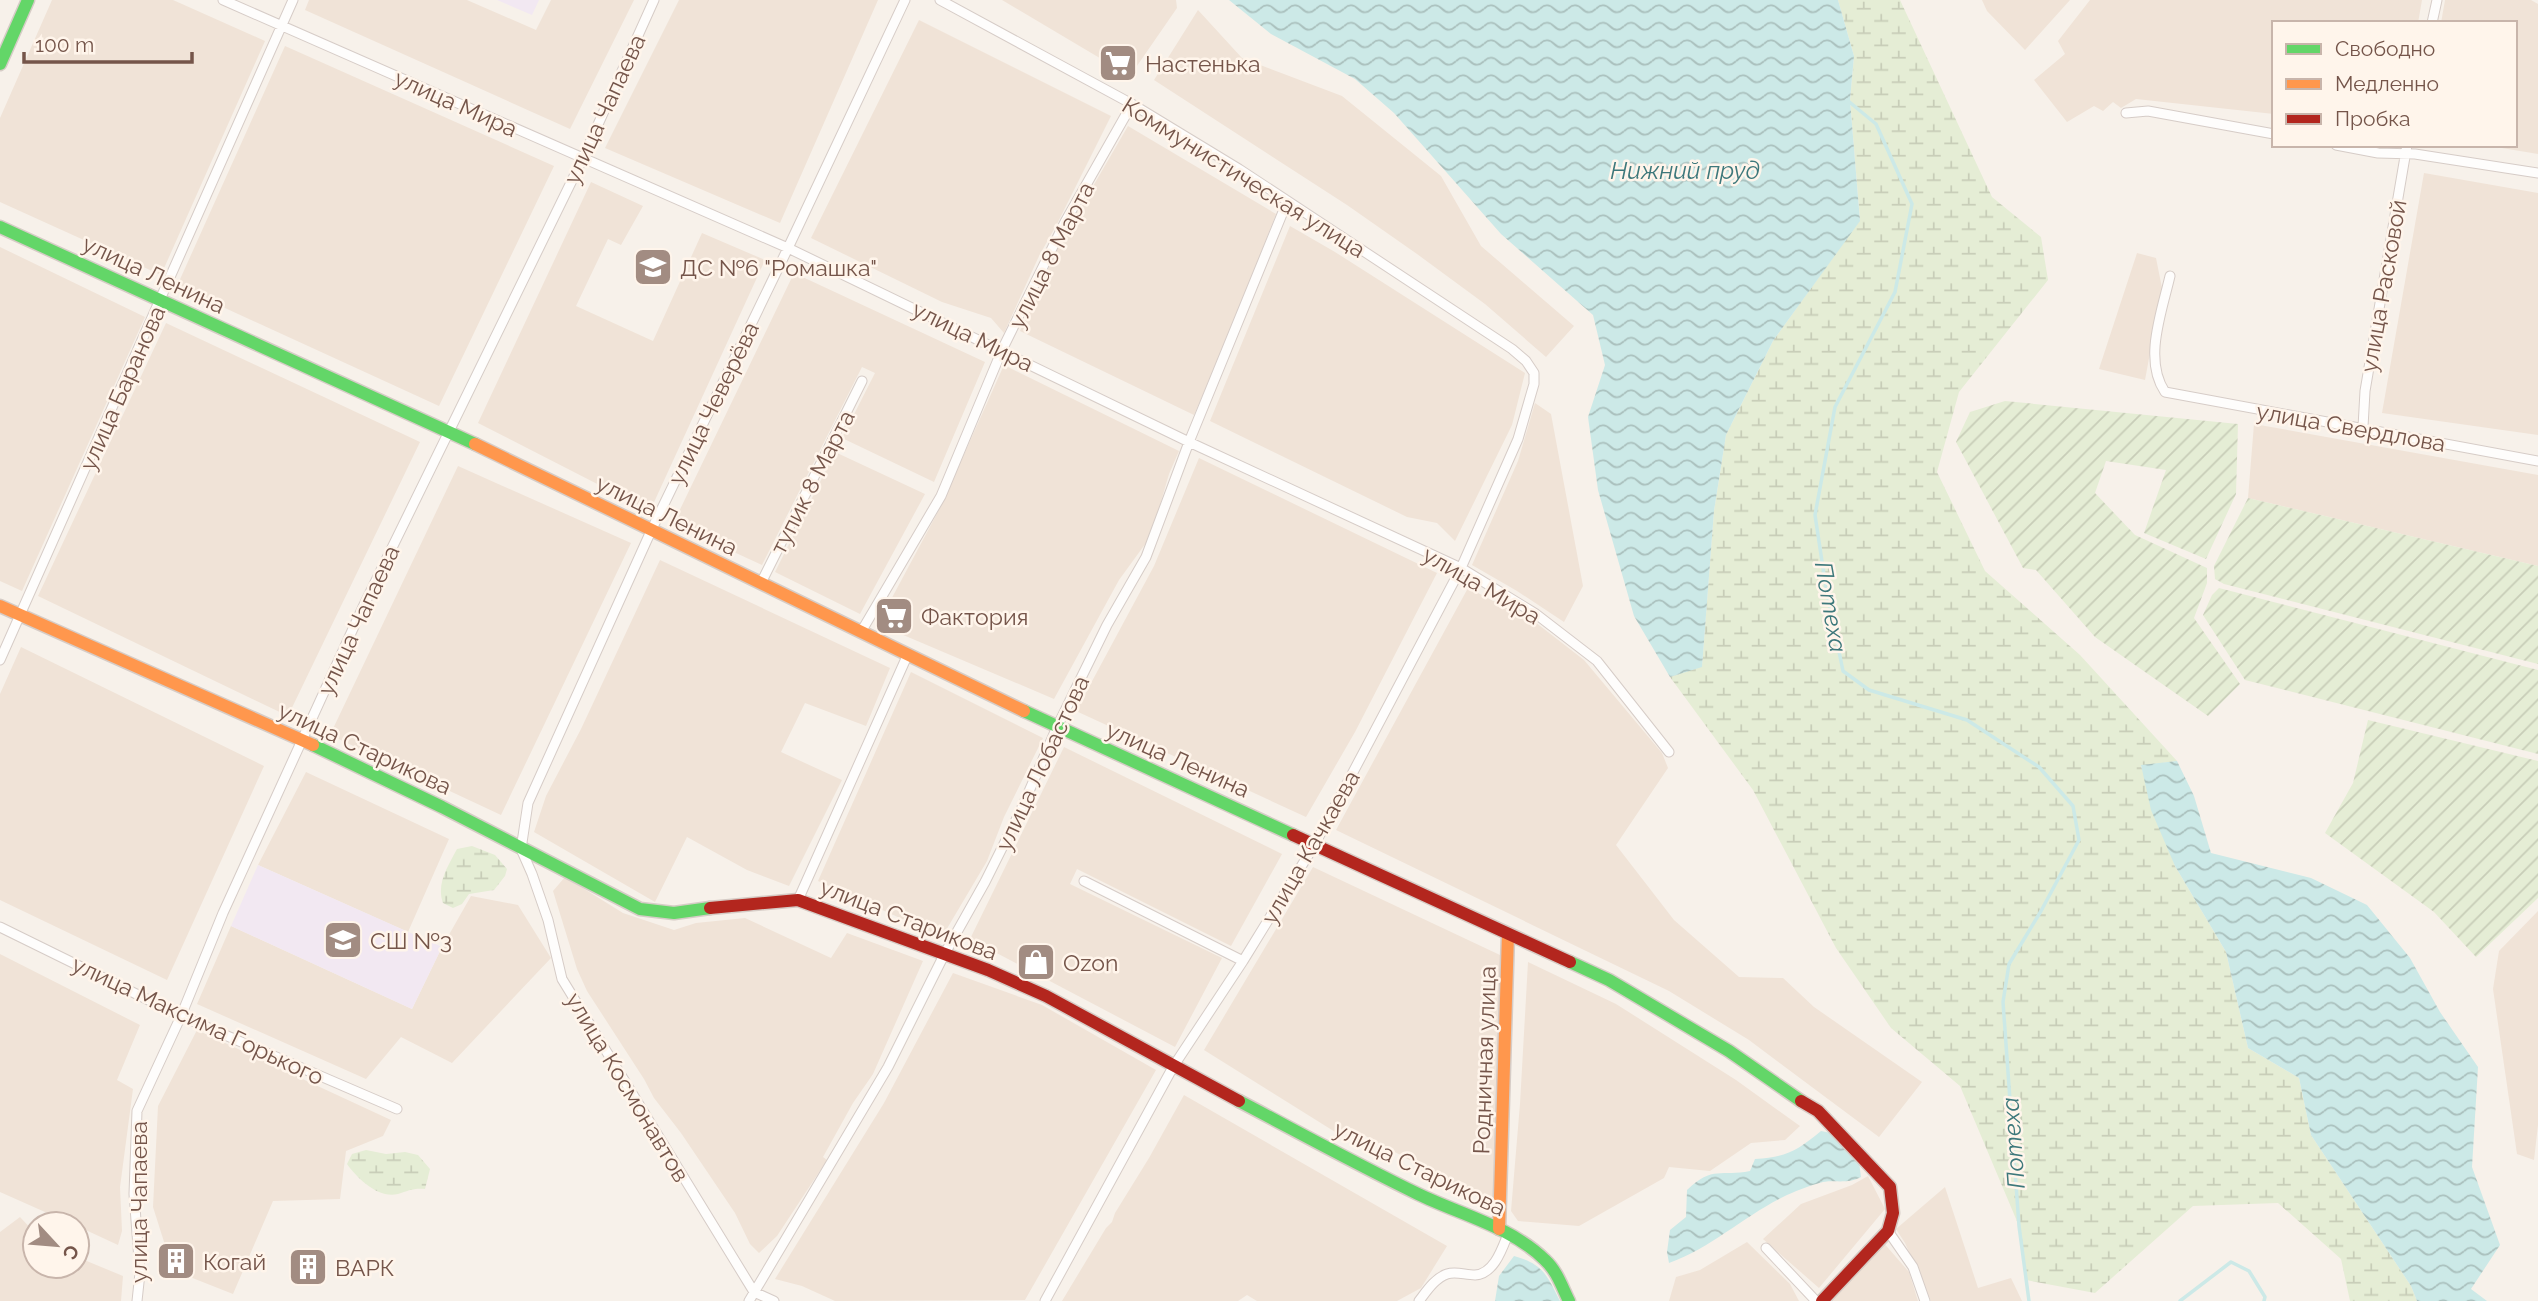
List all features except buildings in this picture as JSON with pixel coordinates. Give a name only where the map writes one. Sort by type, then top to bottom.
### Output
[{"type":"street","points":[[0,64],[28,0]]},
{"type":"street","name":"улица Мира","points":[[223,0],[582,160],[788,248],[1189,442],[1461,568],[1536,614],[1597,661],[1669,752]]},
{"type":"street","name":"улица Баранова","points":[[0,660],[293,0]]},
{"type":"street","name":"улица Чапаева","points":[[137,1301],[140,1273],[134,1194],[137,1111],[302,740],[448,431],[582,160],[654,0]]},
{"type":"street","name":"улица Чеверёва","points":[[521,849],[528,803],[651,531],[905,0]]},
{"type":"street","name":"Коммунистическая улица","points":[[940,0],[1132,104],[1240,169],[1513,349],[1534,373]]},
{"type":"street","points":[[2432,21],[2437,0]]},
{"type":"street","name":"улица 8 Марта","points":[[861,632],[941,496],[1002,350],[1065,222],[1132,104]]},
{"type":"street","points":[[2126,113],[2148,111],[2272,134]]},
{"type":"street","points":[[2346,147],[2378,153],[2407,149],[2538,173]]},
{"type":"street","name":"улица Расковой","points":[[2363,427],[2365,391],[2407,149]]},
{"type":"street","name":"улица Лобастова","points":[[751,1297],[888,1067],[944,955],[985,882],[1107,625],[1150,547],[1189,442],[1287,202]]},
{"type":"street","name":"улица Ленина","points":[[0,227],[448,431],[1057,727],[1609,980],[1729,1051],[1789,1094],[1818,1111],[1890,1187],[1893,1213],[1888,1231]]},
{"type":"street","name":"улица Свердлова","points":[[2169,276],[2158,331],[2155,367],[2157,380],[2165,392],[2538,461]]},
{"type":"street","name":"улица Качкаева","points":[[1045,1301],[1173,1067],[1243,961],[1315,844],[1461,568],[1518,439],[1534,384],[1534,373]]},
{"type":"street","name":"тупик 8 Марта","points":[[761,583],[862,380]]},
{"type":"street","name":"улица Старикова","points":[[0,606],[302,740],[442,807],[640,909],[674,913],[799,900],[988,970],[1046,996],[1173,1067],[1418,1194],[1503,1231],[1546,1260],[1557,1275],[1569,1301]]},
{"type":"street","points":[[799,900],[908,654]]},
{"type":"street","name":"улица Космонавтов","points":[[521,849],[539,892],[562,979],[751,1297]]},
{"type":"street","points":[[1084,881],[1243,961]]},
{"type":"street","name":"улица Максима Горького","points":[[0,927],[181,1016],[397,1109]]},
{"type":"street","name":"Родничная улица","points":[[1503,1231],[1508,934]]},
{"type":"street","points":[[1419,1301],[1436,1282],[1450,1273],[1475,1275],[1485,1272],[1494,1263],[1503,1231]]},
{"type":"street","points":[[1822,1301],[1888,1231],[1913,1267],[1925,1301]]},
{"type":"street","points":[[1766,1248],[1816,1301]]},
{"type":"street","points":[[751,1297],[774,1301]]},
{"type":"shaded area","points":[[52,0],[173,0],[265,41],[161,275],[0,202],[0,118]]},
{"type":"shaded area","points":[[309,0],[467,0],[536,30],[551,0],[634,0],[570,129],[305,10]]},
{"type":"shaded area","points":[[497,0],[539,0],[532,15]]},
{"type":"shaded area","points":[[679,0],[878,0],[780,223],[605,148]]},
{"type":"shaded area","points":[[1002,0],[1176,0],[1177,8],[1130,76]]},
{"type":"shaded area","points":[[1982,0],[2070,0],[2025,50],[1987,11]]},
{"type":"shaded area","points":[[2090,0],[2422,0],[2418,21],[2272,21],[2272,114],[2136,99],[2121,108],[2113,102],[2103,111],[2094,106],[2067,122],[2034,80],[2065,54],[2058,41]]},
{"type":"shaded area","points":[[2445,0],[2531,0],[2538,4],[2538,154],[2496,147],[2517,147],[2517,21],[2441,21]]},
{"type":"shaded area","points":[[1198,10],[1242,58],[1342,96],[1441,176],[1481,246],[1574,326],[1546,357],[1485,304],[1417,254],[1347,205],[1154,80]]},
{"type":"shaded area","points":[[919,20],[1111,116],[1039,256],[1004,333],[991,318],[942,302],[811,238]]},
{"type":"shaded area","points":[[285,46],[554,166],[439,406],[177,286]]},
{"type":"shaded area","points":[[1128,126],[1276,214],[1194,415],[1020,331],[1060,243]]},
{"type":"shaded area","points":[[2424,173],[2538,193],[2538,435],[2382,413]]},
{"type":"shaded area","points":[[591,182],[643,206],[621,245],[608,239],[576,306],[653,341],[702,233],[765,260],[650,511],[478,423]]},
{"type":"shaded area","points":[[1290,226],[1525,373],[1512,425],[1455,541],[1437,523],[1407,517],[1210,421]]},
{"type":"shaded area","points":[[0,247],[145,317],[22,591],[0,581]]},
{"type":"shaded area","points":[[2137,253],[2156,258],[2162,288],[2145,380],[2099,369]]},
{"type":"shaded area","points":[[794,273],[985,362],[934,482],[842,438],[875,373],[862,367],[762,565],[673,524]]},
{"type":"shaded area","points":[[166,323],[420,442],[288,716],[38,596]]},
{"type":"shaded area","points":[[1004,365],[1179,451],[1169,474],[1151,536],[1119,580],[1054,699],[875,623],[887,607],[940,508]]},
{"type":"shaded area","points":[[1535,403],[1551,414],[1583,586],[1564,622],[1472,565],[1518,461]]},
{"type":"shaded area","points":[[2254,424],[2538,475],[2538,566],[2248,498]]},
{"type":"shaded area","points":[[835,452],[925,494],[860,614],[775,572]]},
{"type":"shaded area","points":[[1199,458],[1437,573],[1355,732],[1306,817],[1076,711],[1154,566]]},
{"type":"shaded area","points":[[458,466],[631,543],[501,815],[330,735]]},
{"type":"shaded area","points":[[660,560],[890,668],[866,726],[805,703],[781,752],[842,780],[789,886],[747,870],[687,837],[655,902],[534,832],[546,796],[581,729]]},
{"type":"shaded area","points":[[1468,588],[1535,622],[1584,660],[1662,753],[1668,768],[1616,845],[1674,920],[1739,977],[1783,978],[1814,1007],[1922,1082],[1879,1137],[1749,1040],[1669,991],[1336,830]]},
{"type":"shaded area","points":[[21,647],[264,766],[167,980],[0,900],[0,694]]},
{"type":"shaded area","points":[[911,672],[1043,738],[1004,817],[987,861],[942,937],[818,881]]},
{"type":"shaded area","points":[[1064,747],[1282,854],[1231,946],[1077,869],[1070,884],[1222,958],[1175,1047],[970,939]]},
{"type":"shaded area","points":[[306,772],[449,839],[408,932],[258,865]]},
{"type":"shaded area","name":"СШ №3","points":[[258,865],[442,947],[412,1009],[231,926]]},
{"type":"shaded area","points":[[1313,867],[1500,955],[1502,965],[1498,1039],[1496,1207],[1347,1126],[1340,1135],[1204,1050]]},
{"type":"shaded area","points":[[565,877],[623,913],[674,930],[696,923],[745,918],[831,958],[847,933],[923,961],[873,1074],[853,1103],[823,1157],[827,1160],[777,1236],[759,1253],[750,1244],[735,1213],[681,1133],[654,1098],[587,991],[577,969],[553,891]]},
{"type":"shaded area","points":[[471,896],[518,905],[551,958],[452,1063],[401,1037],[366,1079],[197,1004],[231,926],[412,1009],[442,947]]},
{"type":"shaded area","points":[[2538,911],[2538,1125],[2534,1160],[2517,1154],[2493,989],[2499,951]]},
{"type":"shaded area","points":[[0,954],[140,1025],[117,1080],[133,1089],[120,1187],[122,1231],[118,1245],[91,1232],[91,1210],[40,1210],[0,1192]]},
{"type":"shaded area","points":[[1528,962],[1616,1004],[1736,1080],[1800,1126],[1785,1140],[1751,1143],[1710,1171],[1669,1167],[1664,1178],[1579,1226],[1518,1221],[1511,1211]]},
{"type":"shaded area","points":[[953,973],[1042,1005],[1156,1070],[1025,1300],[835,1301],[802,1286],[775,1279],[884,1103]]},
{"type":"shaded area","points":[[197,1030],[391,1120],[383,1136],[346,1151],[340,1199],[273,1201],[233,1294],[157,1264],[165,1245],[153,1207],[158,1106]]},
{"type":"shaded area","points":[[1184,1095],[1447,1246],[1421,1288],[1397,1301],[1257,1301],[1247,1295],[1238,1301],[1062,1301],[1112,1222]]},
{"type":"shaded area","points":[[1868,1176],[1885,1209],[1819,1288],[1763,1239],[1801,1204],[1852,1185]]},
{"type":"shaded area","points":[[1945,1187],[1978,1288],[2011,1278],[2022,1301],[1931,1301],[1896,1229]]},
{"type":"shaded area","points":[[21,1218],[21,1280],[91,1280],[91,1263],[123,1276],[121,1301],[0,1301],[0,1232]]},
{"type":"shaded area","points":[[1882,1241],[1909,1272],[1918,1301],[1829,1301]]},
{"type":"shaded area","points":[[1747,1242],[1790,1284],[1799,1301],[1669,1301],[1676,1277],[1700,1270]]},
{"type":"green space","points":[[1838,0],[1900,0],[1992,197],[2041,237],[2048,280],[1959,392],[1937,472],[1985,571],[2080,655],[2177,761],[2141,766],[2175,866],[2226,952],[2248,1048],[2299,1078],[2311,1135],[2411,1286],[2417,1301],[2350,1301],[2341,1259],[2278,1203],[2193,1206],[2095,1293],[2026,1280],[2019,1226],[1960,1086],[1891,1028],[1836,948],[1753,790],[1670,677],[1702,666],[1714,511],[1726,435],[1773,341],[1860,220],[1850,100],[1854,56]]},
{"type":"green space","points":[[2005,401],[2238,424],[2236,494],[2206,559],[2144,533],[2166,470],[2106,461],[2095,493],[2135,535],[2207,568],[2207,583],[2194,618],[2240,684],[2208,716],[2095,637],[2036,570],[2023,568],[1956,442],[1970,412]]},
{"type":"green space","points":[[2248,498],[2538,566],[2538,664],[2224,584],[2215,579],[2214,566]]},
{"type":"green space","points":[[2219,588],[2538,670],[2538,754],[2245,680],[2203,615],[2212,595]]},
{"type":"green space","points":[[2368,720],[2538,761],[2538,898],[2476,957],[2434,912],[2325,833],[2353,783]]},
{"type":"green space","points":[[472,846],[495,855],[507,869],[505,876],[494,890],[469,894],[462,904],[453,908],[443,903],[441,896],[444,875],[457,849]]},
{"type":"green space","points":[[366,1150],[418,1155],[430,1169],[425,1189],[390,1195],[369,1186],[347,1164],[352,1154]]},
{"type":"water","name":"Нижний пруд","points":[[1229,0],[1838,0],[1854,56],[1850,100],[1860,221],[1773,341],[1726,435],[1714,511],[1702,667],[1670,677],[1634,616],[1598,490],[1588,417],[1605,365],[1593,315],[1501,234],[1394,113],[1355,79],[1271,34]]},
{"type":"water","points":[[2177,761],[2194,796],[2211,853],[2311,878],[2367,905],[2410,958],[2440,1012],[2478,1067],[2472,1167],[2500,1245],[2471,1289],[2487,1301],[2417,1301],[2411,1286],[2311,1135],[2299,1078],[2248,1048],[2226,952],[2175,866],[2151,810],[2141,765]]},
{"type":"water","points":[[1821,1131],[1831,1133],[1859,1162],[1861,1177],[1847,1181],[1823,1182],[1787,1195],[1700,1248],[1669,1263],[1667,1252],[1670,1230],[1686,1217],[1687,1190],[1696,1182],[1717,1173],[1750,1171],[1755,1159],[1791,1152]]},
{"type":"water","points":[[1514,1256],[1538,1267],[1560,1301],[1495,1301],[1499,1276]]},
{"type":"waterway","name":"Потеха","points":[[1847,100],[1876,124],[1912,204],[1895,292],[1835,407],[1815,515],[1843,671],[1869,690],[1967,720],[2039,767],[2073,806],[2079,840],[2009,964],[2003,1002],[2019,1226],[2029,1301]]},
{"type":"waterway","name":"Потеха","points":[[2180,1301],[2231,1262],[2249,1271],[2265,1297],[2264,1301]]},
{"type":"traffic: fast","points":[[0,64],[28,0]]},
{"type":"traffic: fast","points":[[0,227],[475,444]]},
{"type":"traffic: fast","points":[[1024,711],[1293,835]]},
{"type":"traffic: fast","points":[[313,745],[442,807],[640,909],[674,913],[710,908]]},
{"type":"traffic: fast","points":[[1570,962],[1609,980],[1729,1051],[1801,1101]]},
{"type":"traffic: fast","points":[[1239,1101],[1396,1183],[1517,1239],[1549,1264],[1569,1301]]},
{"type":"traffic: slow","points":[[475,444],[1024,711]]},
{"type":"traffic: slow","points":[[0,606],[313,745]]},
{"type":"traffic: slow","points":[[1499,1229],[1508,934]]},
{"type":"traffic: jam","points":[[1293,835],[1570,962]]},
{"type":"traffic: jam","points":[[710,908],[798,900],[988,970],[1046,996],[1239,1101]]},
{"type":"traffic: jam","points":[[1801,1101],[1818,1111],[1890,1187],[1893,1213],[1888,1231],[1822,1301]]},
{"type":"place","name":"Настенька","points":[[1118,63]]},
{"type":"place","name":"ДС №6 \"Ромашка\"","points":[[653,267]]},
{"type":"place","name":"Фактория","points":[[894,616]]},
{"type":"place","name":"СШ №3","points":[[343,940]]},
{"type":"place","name":"Ozon","points":[[1036,962]]},
{"type":"place","name":"Когай","points":[[176,1261]]},
{"type":"place","name":"ВАРК","points":[[308,1267]]}]
